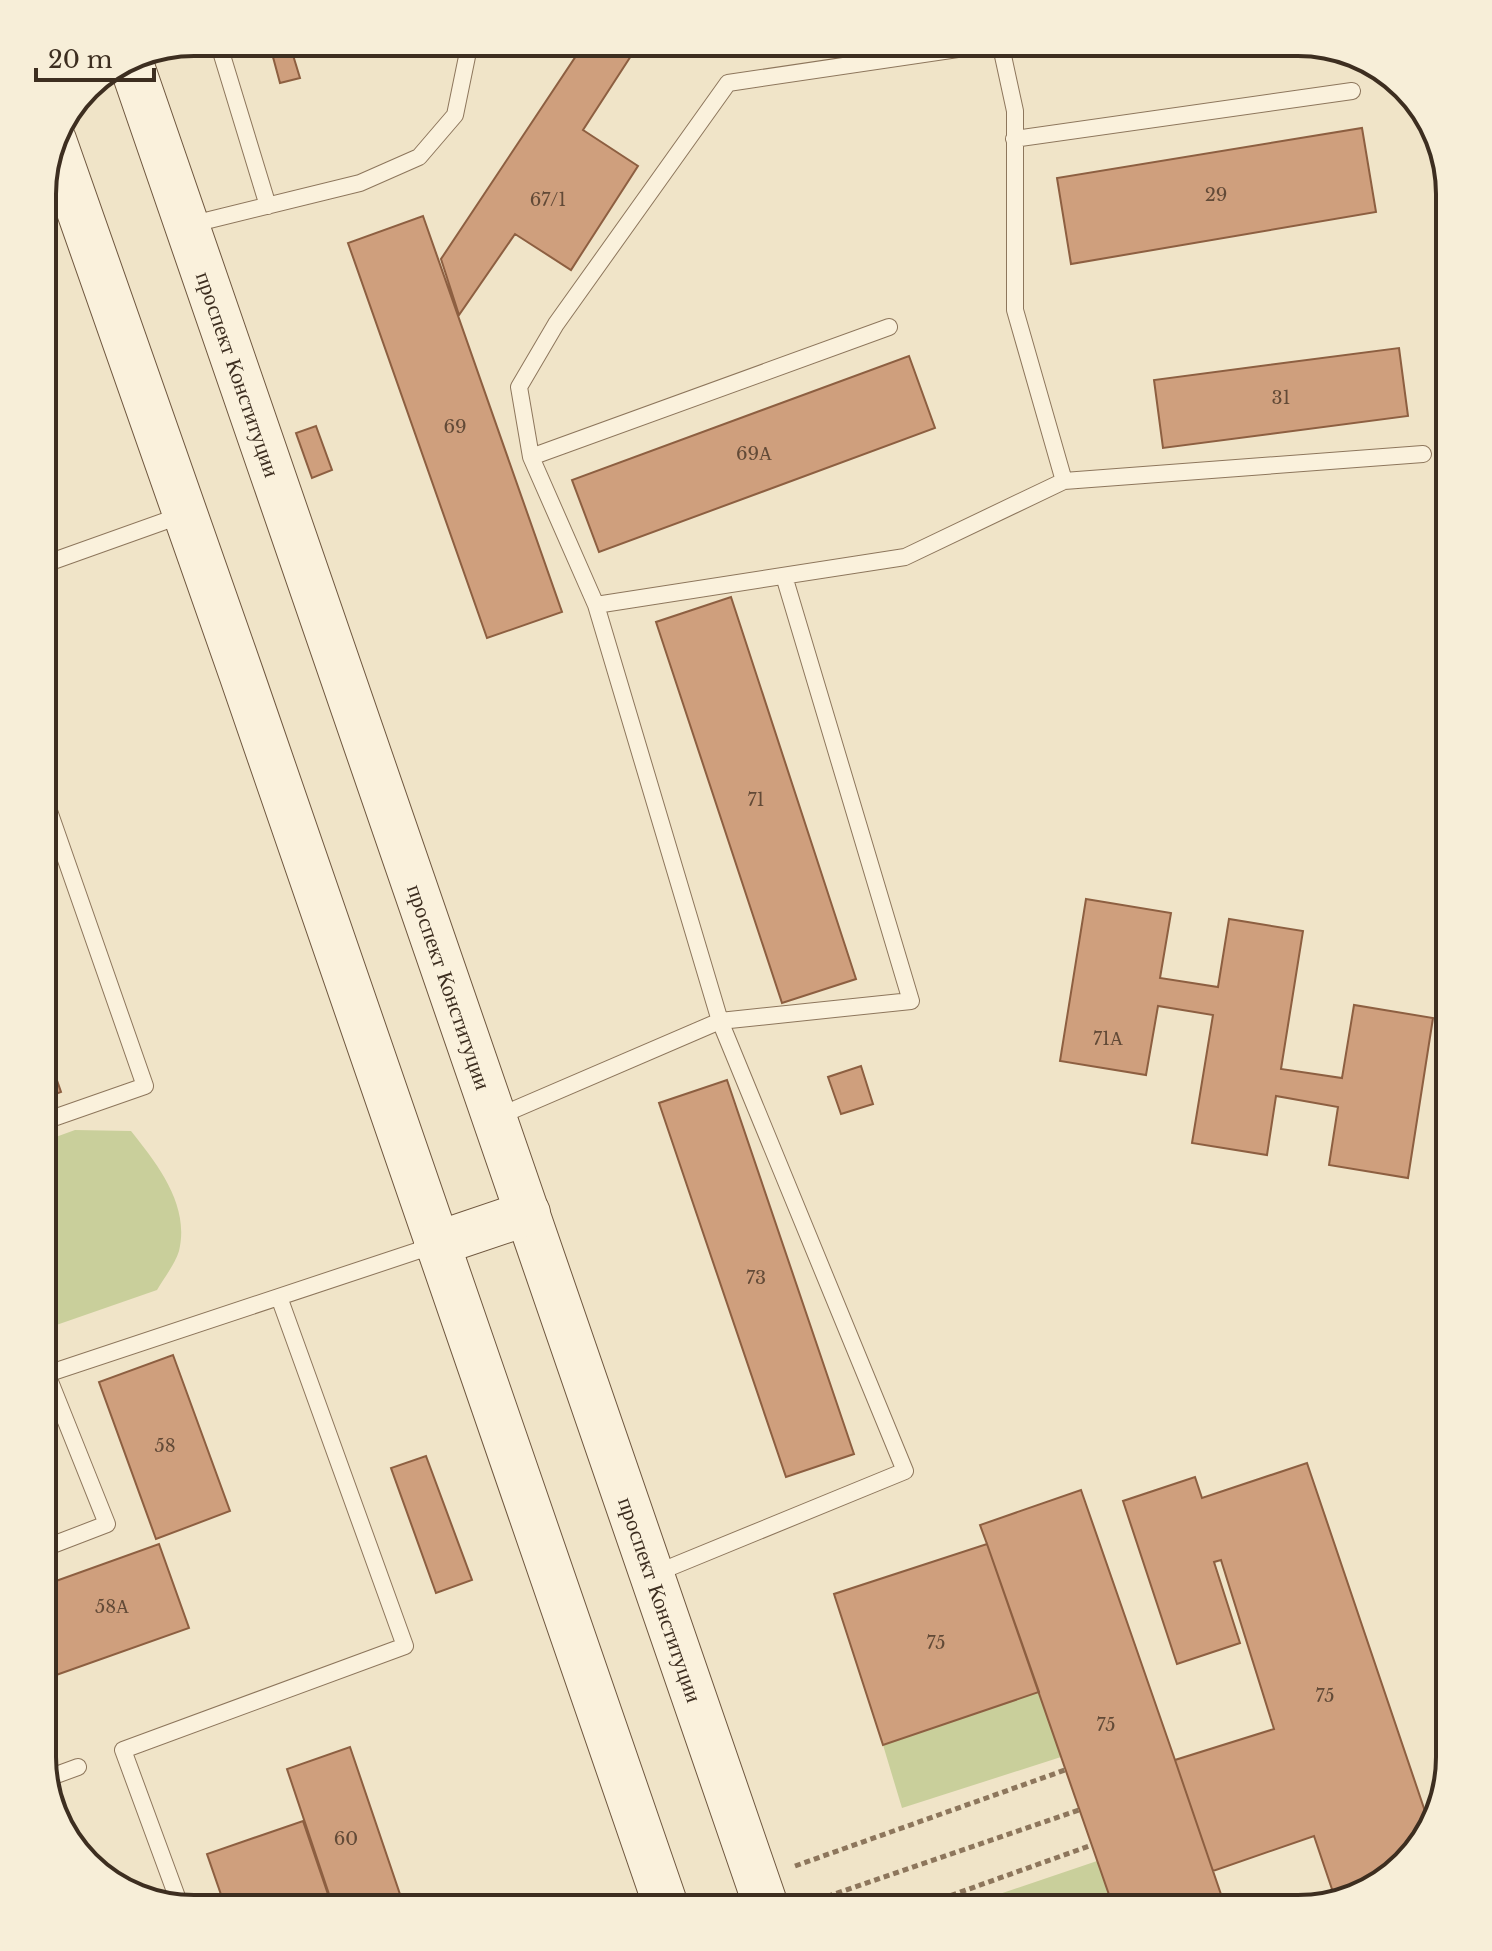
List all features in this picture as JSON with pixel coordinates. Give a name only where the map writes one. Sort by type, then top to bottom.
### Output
[{"type":"main road","name":"проспект Конституции","points":[[133,70],[652,1575],[775,1895]]},
{"type":"main road","points":[[61,159],[187,513],[662,1895]]},
{"type":"main road","points":[[436,1244],[528,1213]]},
{"type":"lane","points":[[222,56],[268,206]]},
{"type":"lane","points":[[187,226],[360,183],[419,157],[455,115],[467,56]]},
{"type":"lane","points":[[652,1575],[905,1471],[720,1021],[596,605],[531,457],[519,387],[556,324],[728,83],[908,56]]},
{"type":"lane","points":[[1005,56],[1015,111],[1015,310],[1064,481]]},
{"type":"lane","points":[[1014,139],[1352,91]]},
{"type":"lane","points":[[531,457],[889,327]]},
{"type":"lane","points":[[596,605],[905,557],[1064,481],[1423,454]]},
{"type":"lane","points":[[56,560],[187,513]]},
{"type":"lane","points":[[495,1118],[720,1021],[911,1001],[784,576]]},
{"type":"lane","points":[[56,831],[145,1086],[56,1117]]},
{"type":"lane","points":[[56,1371],[436,1244]]},
{"type":"lane","points":[[176,1894],[123,1750],[405,1646],[279,1297]]},
{"type":"lane","points":[[56,1401],[107,1524],[56,1544]]},
{"type":"lane","points":[[57,1775],[78,1767]]},
{"type":"path","points":[[783,1895],[1065,1770]]},
{"type":"path","points":[[786,1895],[1079,1810]]},
{"type":"path","points":[[952,1895],[1092,1845]]},
{"type":"green space","points":[[75,1130],[131,1131],[169,1186],[180,1218],[181,1234],[179,1251],[157,1290],[56,1325],[56,1137]]},
{"type":"green space","points":[[1039,1692],[1061,1757],[902,1808],[883,1745]]},
{"type":"green space","points":[[1097,1861],[1109,1895],[996,1895]]},
{"type":"building","points":[[273,56],[293,56],[300,78],[280,83]]},
{"type":"building","points":[[576,56],[631,56],[583,130],[638,166],[571,270],[515,234],[459,315],[441,259]]},
{"type":"building","points":[[1362,128],[1376,212],[1071,264],[1057,178]]},
{"type":"building","points":[[423,216],[562,612],[487,638],[348,243]]},
{"type":"building","points":[[1399,348],[1408,416],[1163,448],[1154,380]]},
{"type":"building","points":[[909,356],[935,428],[599,552],[572,480]]},
{"type":"building","points":[[316,426],[332,470],[312,478],[296,433]]},
{"type":"building","points":[[731,597],[856,979],[782,1003],[656,622]]},
{"type":"building","points":[[1086,899],[1171,913],[1160,978],[1218,987],[1229,919],[1303,931],[1281,1069],[1342,1078],[1354,1005],[1433,1018],[1408,1178],[1329,1165],[1338,1107],[1276,1096],[1267,1155],[1192,1143],[1213,1015],[1158,1006],[1146,1075],[1060,1061]]},
{"type":"building","points":[[861,1066],[873,1104],[841,1114],[828,1077]]},
{"type":"building","points":[[56,1078],[61,1092],[56,1094]]},
{"type":"building","points":[[727,1080],[854,1454],[786,1477],[659,1103]]},
{"type":"building","points":[[173,1355],[230,1511],[156,1539],[99,1382]]},
{"type":"building","points":[[426,1456],[472,1580],[436,1593],[391,1468]]},
{"type":"building","points":[[1307,1463],[1425,1811],[1418,1826],[1396,1855],[1375,1872],[1342,1888],[1332,1890],[1314,1836],[1213,1871],[1175,1760],[1274,1729],[1221,1560],[1214,1562],[1240,1643],[1177,1664],[1123,1501],[1195,1477],[1202,1498]]},
{"type":"building","points":[[1081,1490],[1221,1895],[1109,1895],[980,1525]]},
{"type":"building","points":[[159,1544],[189,1628],[56,1675],[56,1581]]},
{"type":"building","points":[[987,1544],[1039,1692],[883,1745],[834,1594]]},
{"type":"building","points":[[350,1747],[400,1895],[329,1895],[287,1769]]},
{"type":"building","points":[[303,1821],[328,1895],[221,1895],[207,1854]]}]
